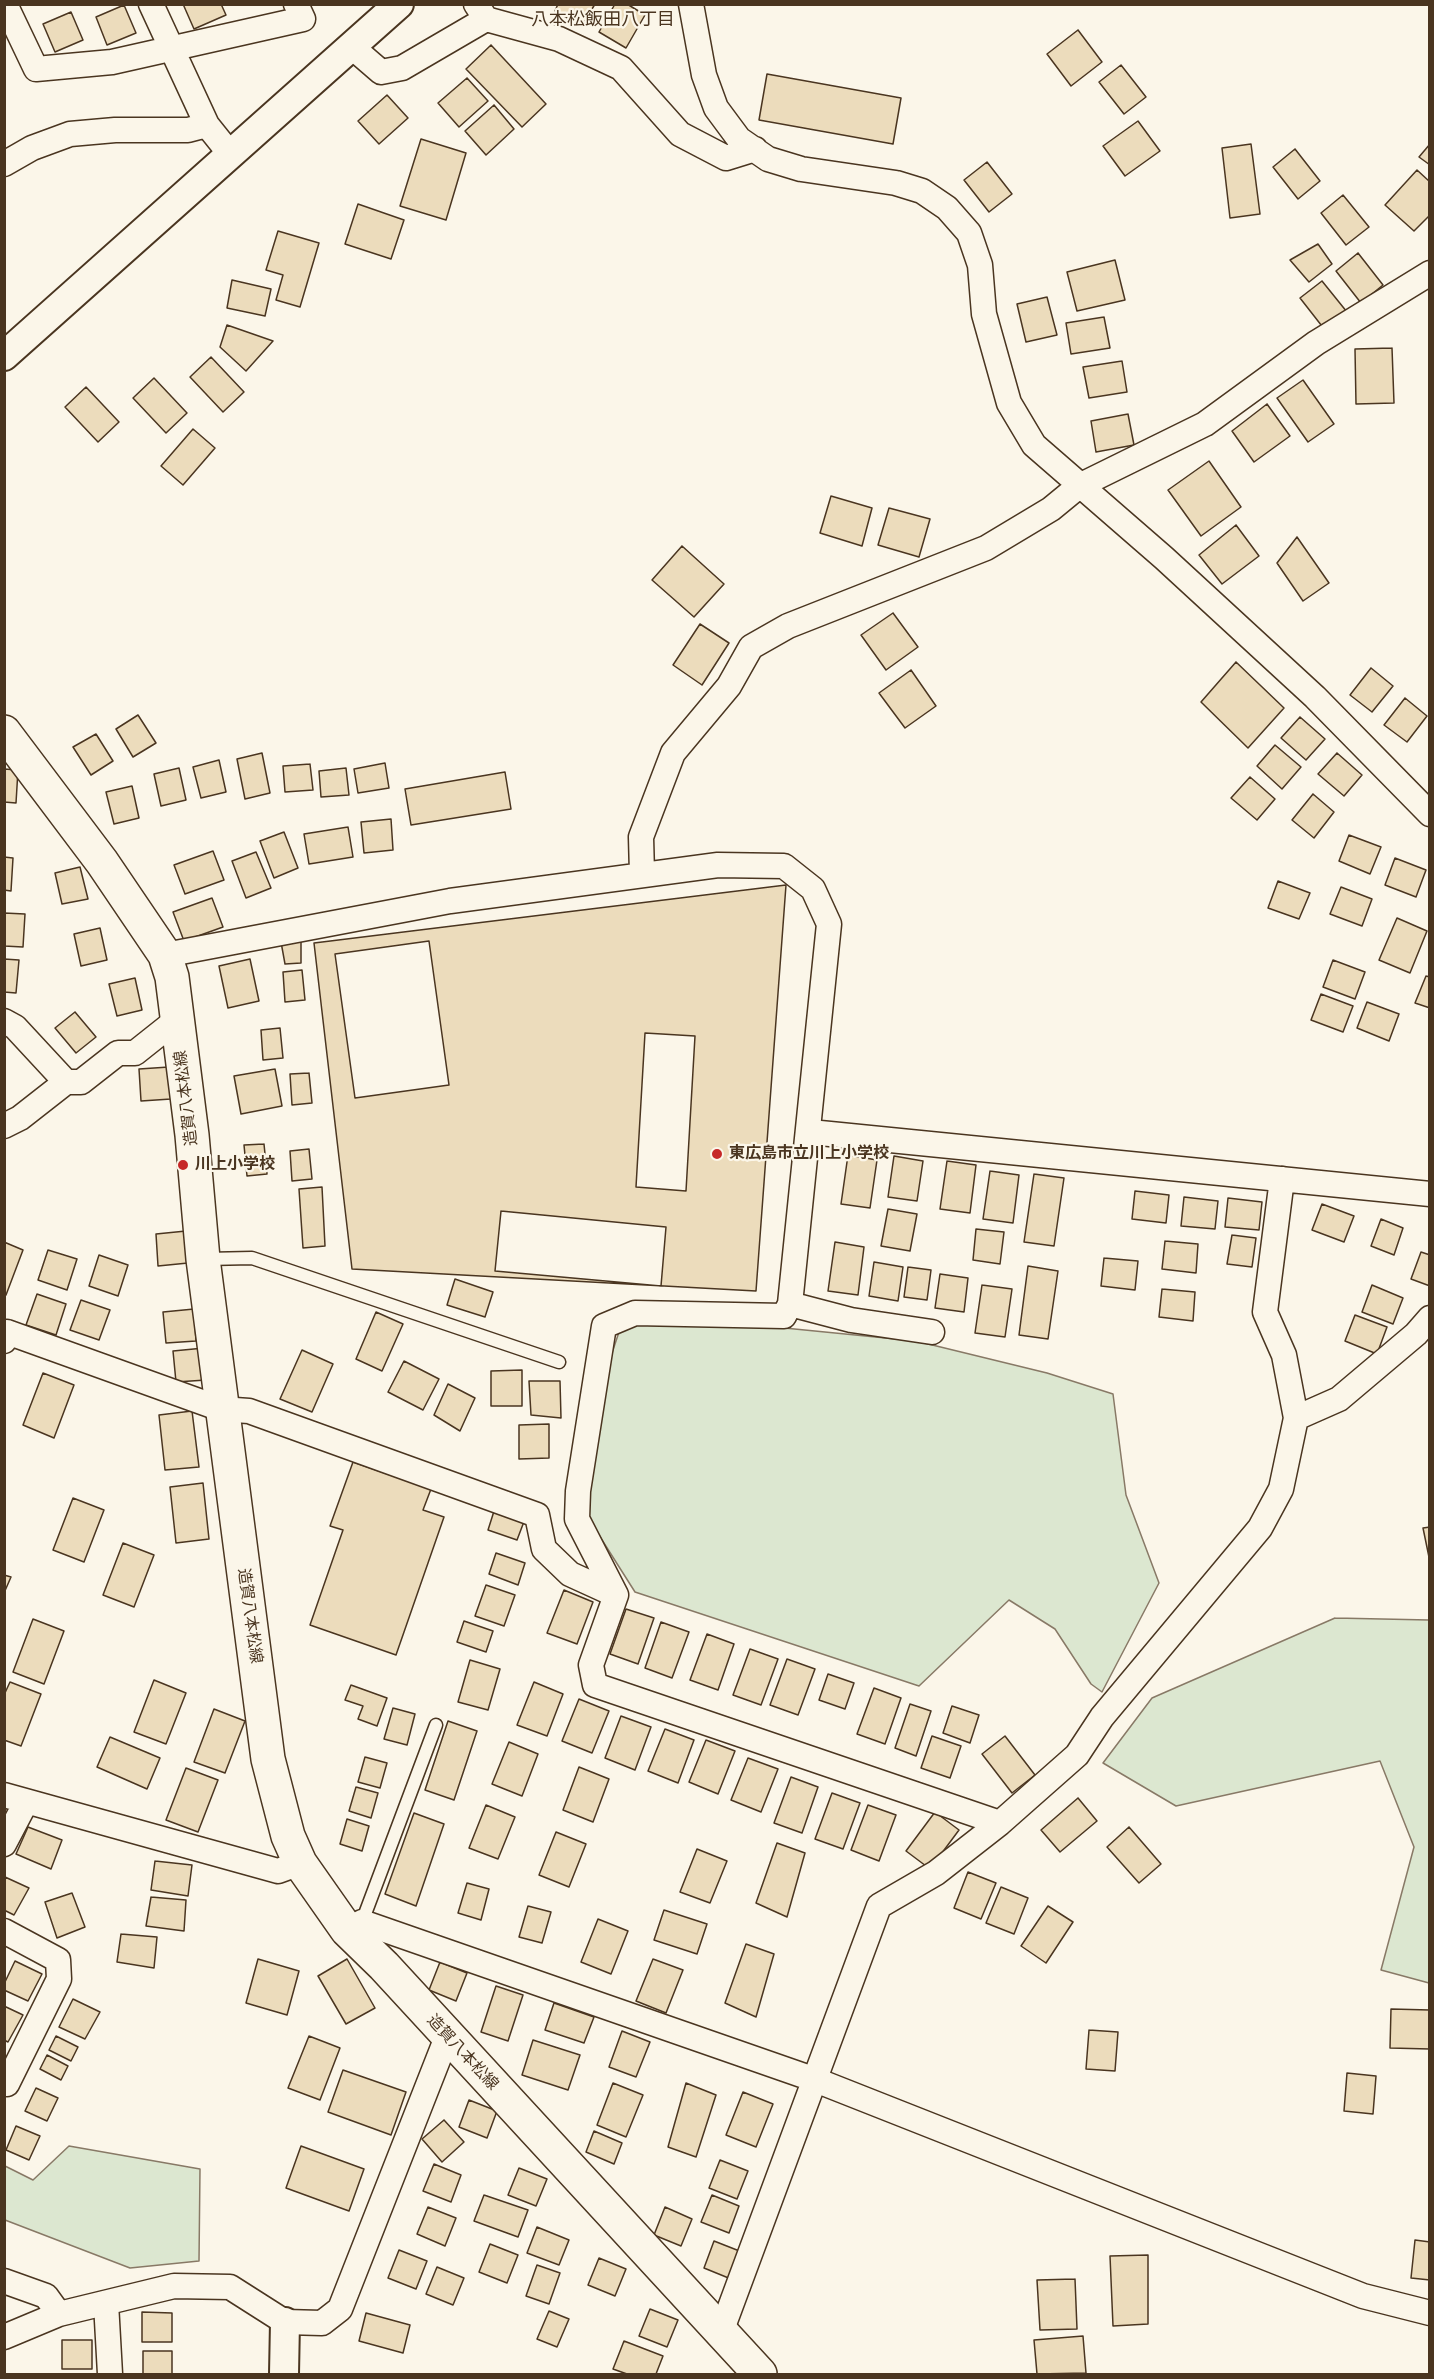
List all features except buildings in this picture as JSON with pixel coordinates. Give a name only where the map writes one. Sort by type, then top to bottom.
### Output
[{"type":"main road","name":"造賀八本松線","points":[[4,732],[102,861],[165,955],[172,977],[221,1409],[268,1759],[288,1836],[300,1863],[354,1926],[384,1966],[447,2037],[760,2374]]},
{"type":"street","points":[[5,4],[36,69],[112,62],[303,19],[296,4]]},
{"type":"street","points":[[150,4],[207,125],[231,155]]},
{"type":"street","points":[[4,356],[399,4]]},
{"type":"street","points":[[691,4],[704,75],[716,108],[740,139],[768,159],[801,169],[896,183],[922,192],[946,208],[969,233],[980,265],[984,314],[1009,403],[1034,445],[1164,558],[1315,698],[1430,814]]},
{"type":"street","points":[[352,47],[381,72],[402,68],[481,12],[559,39],[621,68],[680,134],[726,158],[755,149]]},
{"type":"street","points":[[4,164],[32,147],[70,134],[115,130],[188,130],[207,125]]},
{"type":"street","points":[[642,874],[641,837],[673,753],[729,686],[752,647],[788,626],[986,548],[1051,509],[1079,486],[1205,424],[1316,343],[1430,273]]},
{"type":"street","points":[[165,955],[450,901],[642,874],[718,866],[784,866],[813,889],[829,924],[810,1132],[790,1304],[784,1316],[635,1313],[604,1326],[578,1491],[577,1519],[616,1595],[591,1665],[595,1685],[1000,1823]]},
{"type":"street","points":[[4,1021],[15,1027],[66,1082]]},
{"type":"street","points":[[4,1126],[20,1118],[66,1082],[81,1082],[118,1053],[135,1053],[177,1022]]},
{"type":"street","points":[[810,1132],[1430,1194]]},
{"type":"street","points":[[721,2332],[879,1906],[936,1873],[1000,1823],[1077,1755],[1102,1717],[1260,1528],[1281,1489],[1296,1418],[1284,1355],[1265,1312],[1282,1179]]},
{"type":"street","points":[[790,1304],[851,1320],[932,1332]]},
{"type":"street","points":[[1296,1418],[1339,1399],[1416,1334],[1430,1318]]},
{"type":"street","points":[[5,1335],[221,1409],[249,1411],[537,1515],[544,1549],[570,1574],[616,1595]]},
{"type":"street","points":[[4,1844],[15,1799],[278,1871],[300,1863]]},
{"type":"street","points":[[354,1926],[813,2079],[1363,2296],[1430,2313]]},
{"type":"street","points":[[4,1931],[58,1960],[58,1979],[7,2084],[4,2082]]},
{"type":"street","points":[[4,2337],[13,2331],[59,2314],[174,2286],[230,2287],[285,2322],[322,2323],[340,2309],[447,2037]]},
{"type":"street","points":[[4,2282],[46,2296],[59,2314]]},
{"type":"street","points":[[106,2303],[110,2374]]},
{"type":"street","points":[[284,2374],[285,2322]]},
{"type":"lane","points":[[203,1259],[252,1258],[559,1362]]},
{"type":"lane","points":[[354,1926],[436,1725]]},
{"type":"green space","points":[[624,1317],[744,1324],[916,1341],[1047,1373],[1113,1394],[1126,1495],[1159,1583],[1102,1692],[1091,1684],[1055,1629],[1009,1600],[919,1686],[635,1592],[583,1510],[588,1425]]},
{"type":"green space","points":[[1335,1618],[1429,1620],[1429,1983],[1381,1970],[1414,1847],[1380,1761],[1176,1806],[1103,1763],[1152,1698]]},
{"type":"green space","points":[[69,2146],[200,2169],[199,2261],[130,2268],[5,2220],[5,2166],[33,2180]]},
{"type":"place","name":"東広島市立川上小学校","points":[[717,1154]]},
{"type":"place","name":"川上小学校","points":[[183,1165]]},
{"type":"district","name":"八本松飯田八丁目","points":[[603,21]]}]
